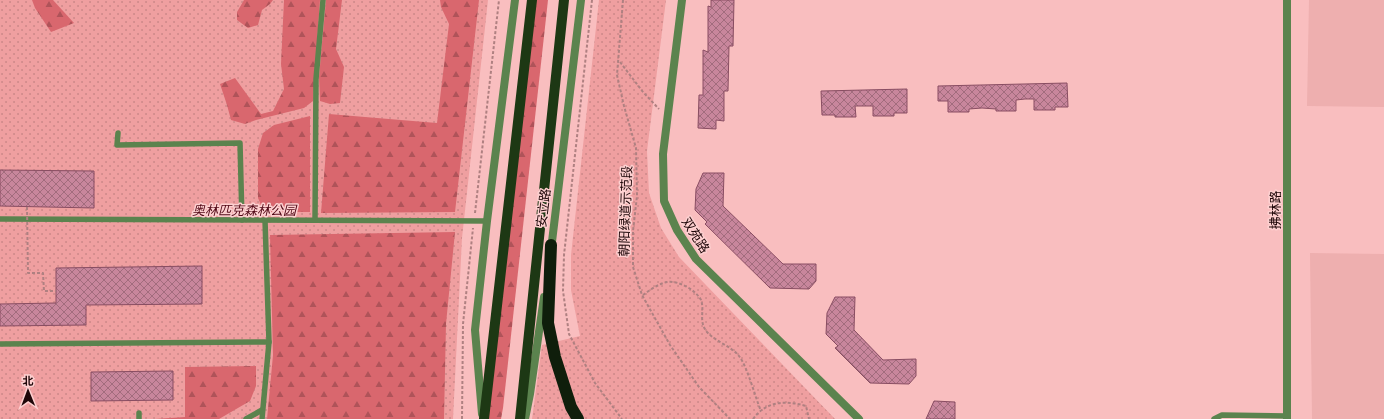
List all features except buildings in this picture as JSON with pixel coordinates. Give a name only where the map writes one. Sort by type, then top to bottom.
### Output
[{"type":"highway","points":[[552,245],[548,323],[555,357],[571,407],[578,419]]},
{"type":"main road","points":[[483,419],[532,0]]},
{"type":"main road","name":"安立路","points":[[520,419],[564,0]]},
{"type":"street","points":[[483,419],[475,330],[487,221],[515,0]]},
{"type":"street","name":"安立路","points":[[525,419],[552,245],[580,0]]},
{"type":"street","name":"双苑路","points":[[682,0],[666,117],[663,154],[664,201],[677,230],[696,259],[859,419]]},
{"type":"street","name":"拂林路","points":[[1287,0],[1288,417]]},
{"type":"lane","points":[[315,220],[316,79],[323,0]]},
{"type":"lane","points":[[118,133],[117,145],[240,143],[242,220]]},
{"type":"lane","points":[[0,219],[487,221]]},
{"type":"lane","points":[[262,419],[269,342],[266,220]]},
{"type":"lane","points":[[0,344],[269,342]]},
{"type":"lane","points":[[246,419],[262,410]]},
{"type":"lane","points":[[1214,419],[1222,415],[1288,417]]},
{"type":"path","points":[[462,419],[463,324],[499,0]]},
{"type":"path","points":[[592,0],[564,255],[563,291],[569,334],[595,383],[622,419]]},
{"type":"path","name":"朝阳绿道示范段","points":[[623,0],[617,74],[636,148],[637,196],[633,231],[633,267],[642,296],[670,345],[699,387],[728,419]]},
{"type":"path","points":[[619,61],[643,92],[666,117]]},
{"type":"path","points":[[27,207],[28,273],[43,273],[44,291],[56,291]]},
{"type":"path","points":[[642,296],[655,287],[668,282],[682,285],[695,292],[701,301],[702,322],[708,333],[739,356],[760,411]]},
{"type":"path","points":[[753,419],[765,407],[780,402],[806,406],[809,419]]},
{"type":"shaded area","points":[[1309,0],[1384,0],[1384,107],[1307,106]]},
{"type":"shaded area","points":[[1310,253],[1384,254],[1384,419],[1312,419]]},
{"type":"green space","name":"奥林匹克森林公园","points":[[0,0],[488,0],[462,238],[453,419],[0,419]]},
{"type":"green space","points":[[32,0],[53,0],[74,23],[51,32],[35,8]]},
{"type":"green space","points":[[244,0],[273,0],[262,10],[258,25],[248,28],[237,20],[237,12]]},
{"type":"green space","points":[[284,0],[320,0],[313,101],[304,108],[245,124],[231,120],[220,84],[235,78],[261,114],[273,111],[284,89],[281,64]]},
{"type":"green space","points":[[326,0],[342,0],[336,49],[344,67],[340,103],[330,104],[320,101],[319,77]]},
{"type":"green space","points":[[440,0],[479,0],[455,212],[321,213],[329,114],[437,123],[449,24],[441,7]]},
{"type":"green space","points":[[529,0],[548,0],[503,408],[501,419],[486,419]]},
{"type":"green space","points":[[599,0],[666,0],[647,151],[649,193],[661,228],[679,257],[835,419],[532,419],[542,345],[580,336],[571,290],[571,255]]},
{"type":"green space","points":[[310,116],[310,212],[264,212],[258,198],[258,149],[263,133],[274,125]]},
{"type":"green space","points":[[455,232],[446,324],[444,419],[267,419],[273,355],[270,235]]},
{"type":"green space","points":[[256,366],[256,386],[250,401],[219,419],[155,419],[185,417],[185,367]]}]
